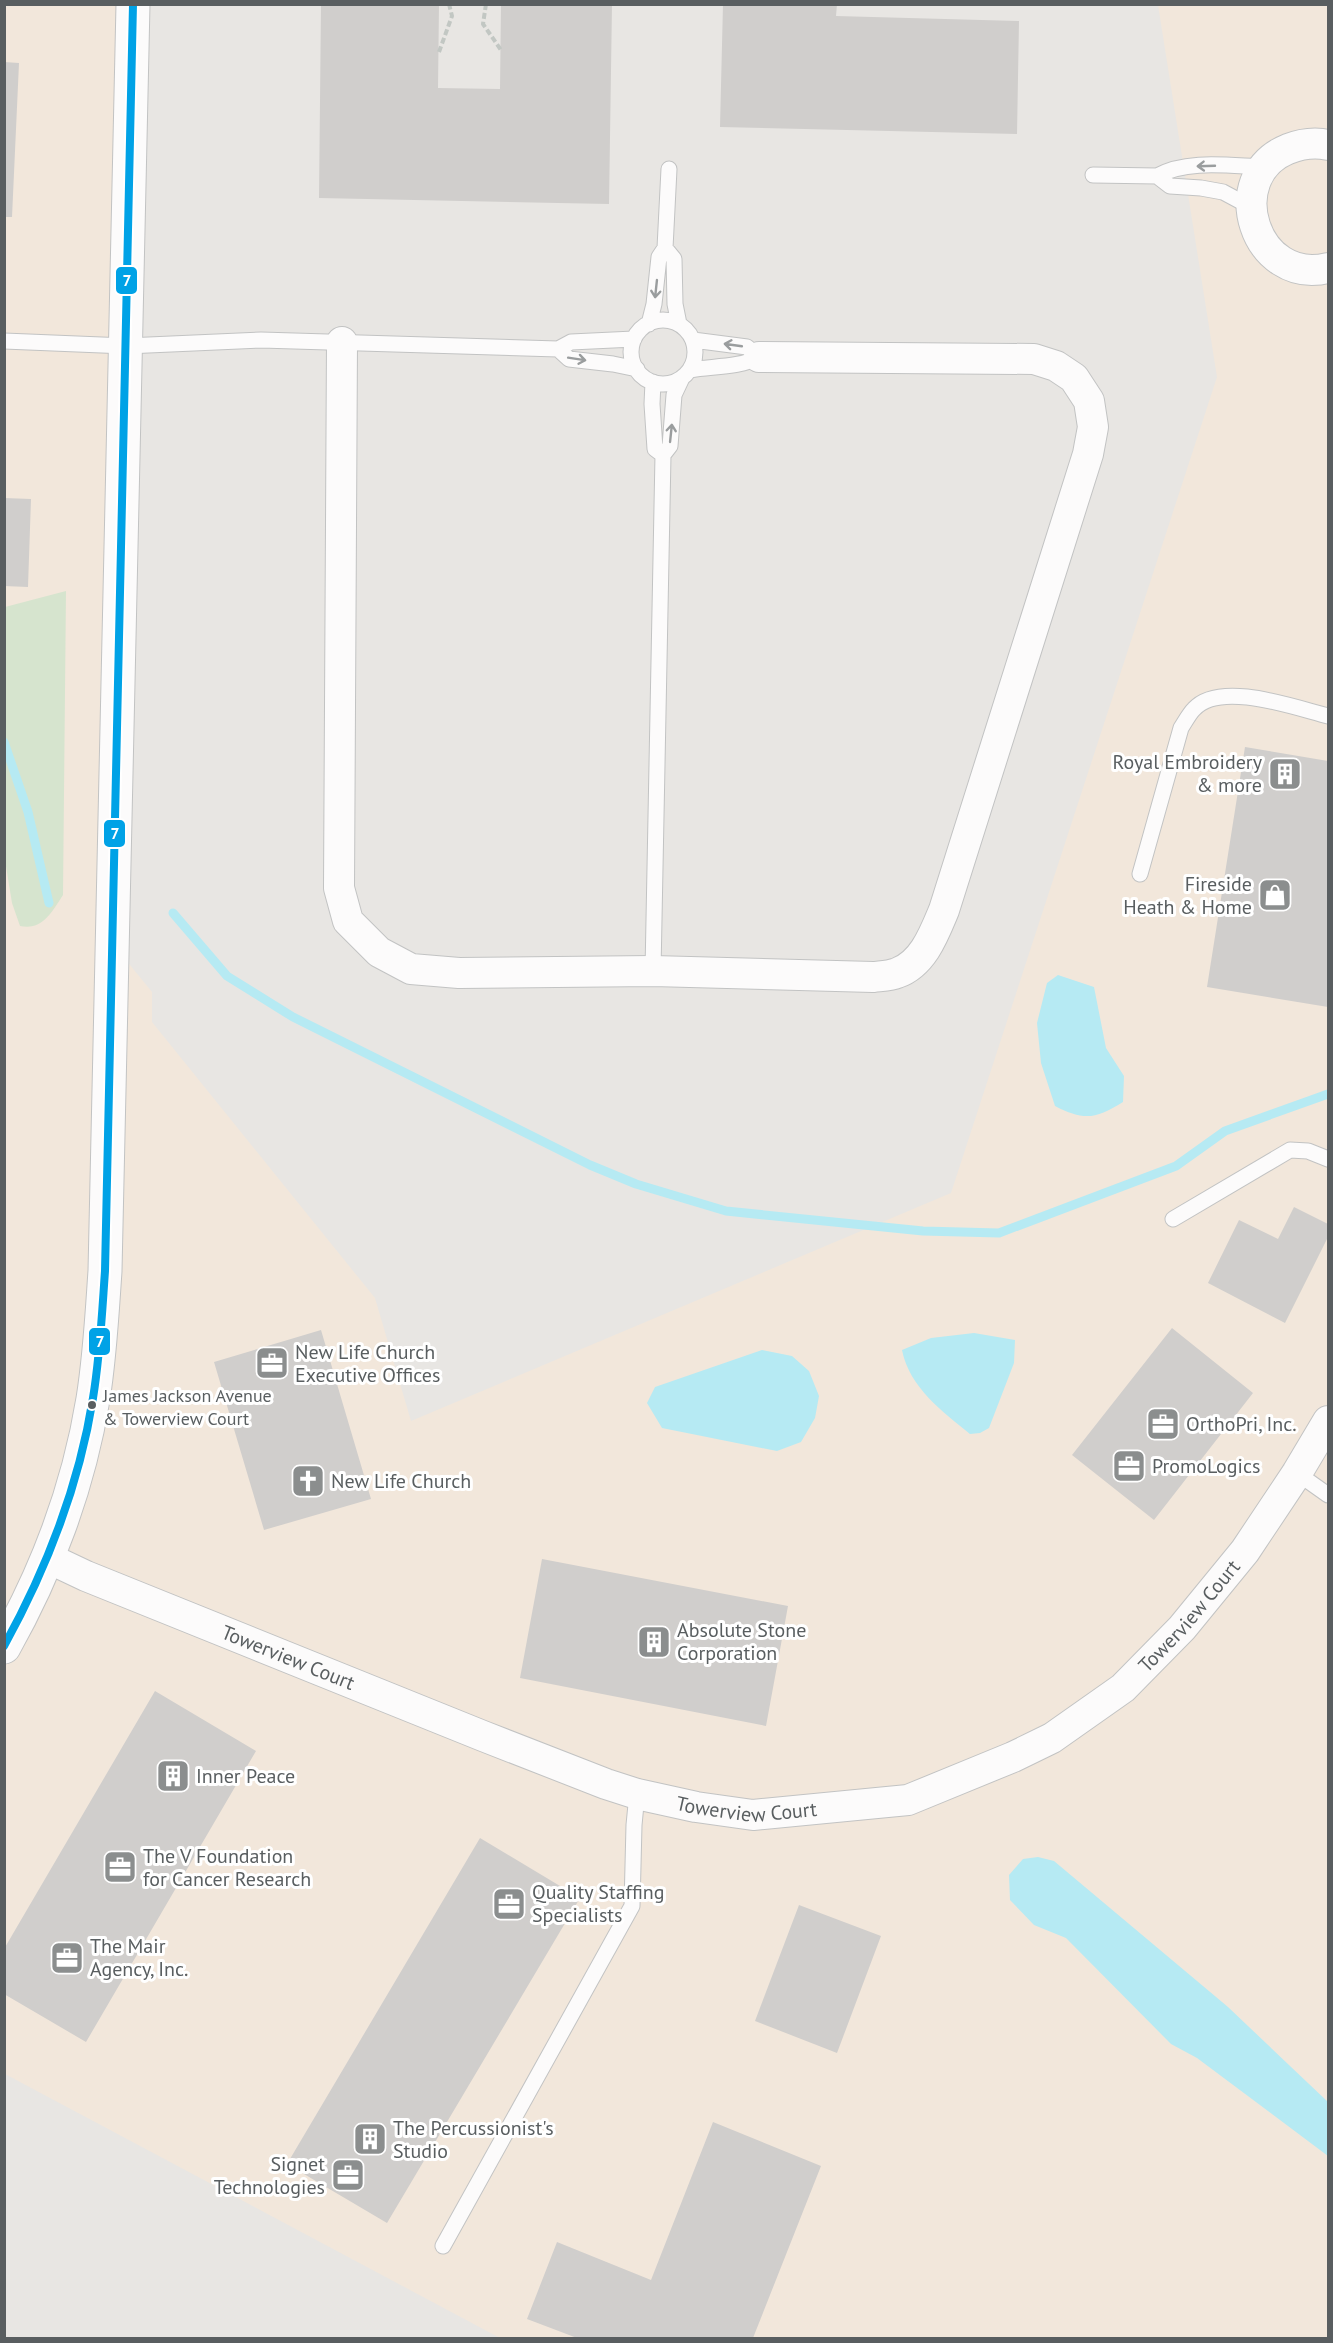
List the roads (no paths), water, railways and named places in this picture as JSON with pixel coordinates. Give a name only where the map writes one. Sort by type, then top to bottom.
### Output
[{"type":"street","points":[[4,1647],[48,1558],[67,1504],[93,1401],[101,1336],[106,1248],[133,4]]},
{"type":"street","points":[[1329,145],[1321,143],[1299,145],[1280,153],[1264,167],[1254,185],[1251,207],[1254,227],[1259,237],[1264,246],[1279,260],[1299,269],[1319,271],[1329,268]]},
{"type":"street","points":[[342,342],[339,888],[348,921],[379,952],[411,969],[459,973],[653,971],[873,977],[897,973],[916,961],[932,939],[944,910],[1088,454],[1093,427],[1089,401],[1074,378],[1056,366],[1034,359],[759,357]]},
{"type":"street","name":"Towerview Court","points":[[48,1558],[86,1576],[483,1736],[606,1784],[638,1794],[696,1807],[753,1815],[908,1800],[1052,1738],[1124,1688],[1182,1628],[1245,1551],[1329,1420]]},
{"type":"lane","points":[[1093,175],[1157,176],[1169,169],[1197,166],[1264,167]]},
{"type":"lane","points":[[648,324],[654,304],[659,257],[665,248],[669,169]]},
{"type":"lane","points":[[1157,176],[1170,186],[1222,192],[1251,207]]},
{"type":"lane","points":[[665,248],[674,259],[675,304],[679,324]]},
{"type":"lane","points":[[653,971],[663,454],[670,446],[674,395],[686,374],[695,351],[693,340],[687,331],[679,324],[669,320],[658,320],[640,330],[631,350],[632,360],[644,377],[663,384],[673,382],[686,374],[715,366],[746,364],[759,357],[747,347],[693,340]]},
{"type":"lane","points":[[4,341],[126,346],[261,340],[558,349],[571,342],[634,339]]},
{"type":"lane","points":[[558,349],[569,359],[637,369]]},
{"type":"lane","points":[[653,382],[653,434],[655,448],[663,454]]},
{"type":"lane","points":[[1140,873],[1181,728],[1195,707],[1217,696],[1246,696],[1329,716]]},
{"type":"lane","points":[[1173,1219],[1290,1150],[1308,1151],[1329,1160]]},
{"type":"lane","points":[[1297,1473],[1329,1495]]},
{"type":"lane","points":[[443,2246],[632,1906],[634,1826],[638,1794]]},
{"type":"water","points":[[1058,975],[1094,987],[1106,1048],[1124,1076],[1123,1102],[1097,1115],[1082,1116],[1055,1106],[1041,1063],[1037,1023],[1047,983]]},
{"type":"water","points":[[974,1333],[1015,1340],[1014,1363],[989,1428],[980,1433],[970,1434],[938,1408],[919,1387],[902,1350],[931,1338]]},
{"type":"water","points":[[762,1350],[792,1356],[809,1371],[819,1396],[815,1418],[801,1442],[777,1451],[662,1428],[647,1403],[655,1387]]},
{"type":"water","points":[[1038,1857],[1054,1861],[1228,2007],[1328,2102],[1328,2156],[1197,2058],[1171,2044],[1066,1938],[1034,1925],[1010,1900],[1009,1875],[1023,1859]]},
{"type":"waterway","points":[[4,742],[28,812],[49,903]]},
{"type":"waterway","points":[[173,913],[227,976],[293,1017],[590,1165],[636,1184],[726,1211],[923,1231],[999,1233],[1176,1166],[1225,1131],[1328,1094]]},
{"type":"place","name":"Royal Embroidery & more","points":[[1285,774]]},
{"type":"place","name":"Fireside Heath & Home","points":[[1275,895]]},
{"type":"place","name":"New Life Church Executive Offices","points":[[272,1363]]},
{"type":"place","name":"James Jackson Avenue & Towerview Court","points":[[92,1405]]},
{"type":"place","name":"OrthoPri, Inc.","points":[[1163,1424]]},
{"type":"place","name":"PromoLogics","points":[[1129,1466]]},
{"type":"place","name":"New Life Church","points":[[308,1481]]},
{"type":"place","name":"Absolute Stone Corporation","points":[[654,1642]]},
{"type":"place","name":"Inner Peace","points":[[173,1776]]},
{"type":"place","name":"The V Foundation for Cancer Research","points":[[120,1867]]},
{"type":"place","name":"Quality Staffing Specialists","points":[[509,1904]]},
{"type":"place","name":"The Mair Agency, Inc.","points":[[67,1958]]},
{"type":"place","name":"The Percussionist's Studio","points":[[370,2139]]},
{"type":"place","name":"Signet Technologies","points":[[348,2175]]}]
